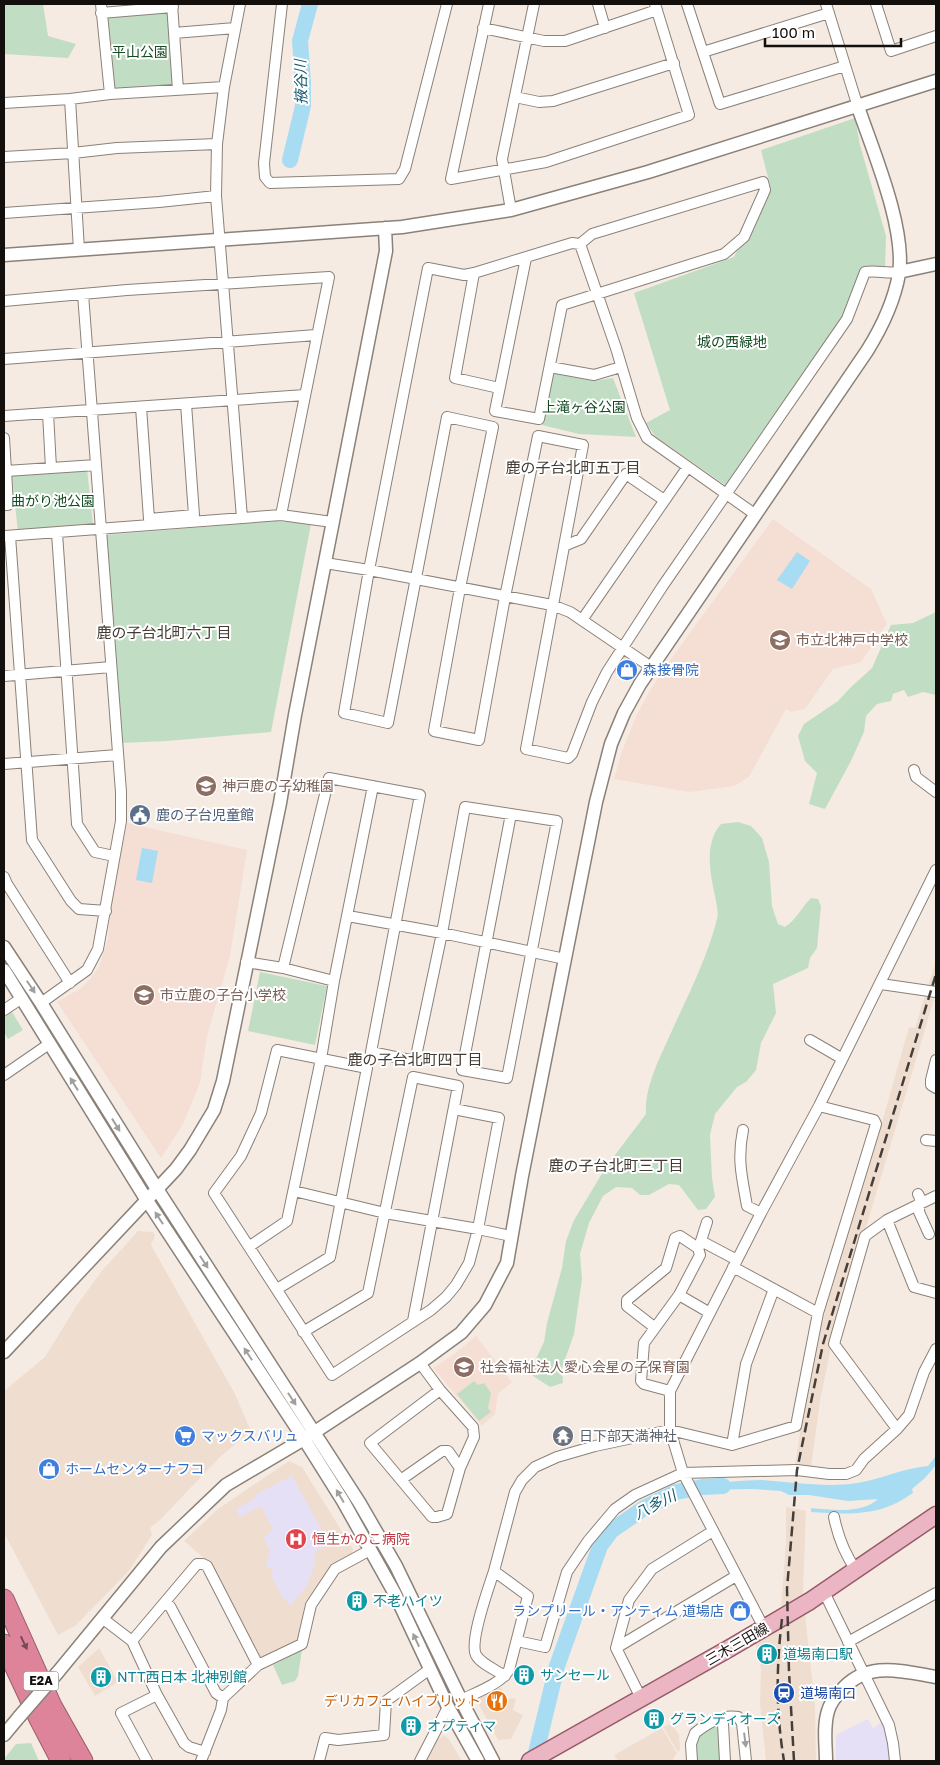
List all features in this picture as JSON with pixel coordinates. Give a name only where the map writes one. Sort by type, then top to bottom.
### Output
[{"type":"highway","name":"E2A","points":[[4,1599],[52,1706],[83,1761]]},
{"type":"highway","name":"E2A","points":[[4,1644],[61,1761]]},
{"type":"main road","name":"三木三田線","points":[[530,1761],[824,1592],[936,1516]]},
{"type":"street","points":[[240,4],[224,86],[218,144],[216,196],[242,518]]},
{"type":"street","points":[[282,4],[264,163],[265,177],[270,183],[399,179],[405,169],[447,4]]},
{"type":"street","points":[[483,28],[554,42],[565,41],[605,28],[656,7],[689,116],[546,162],[451,179],[488,4]]},
{"type":"street","points":[[511,210],[502,159],[534,4]]},
{"type":"street","points":[[598,4],[605,28]]},
{"type":"street","points":[[687,4],[720,104],[845,66]]},
{"type":"street","points":[[876,4],[890,51],[936,36]]},
{"type":"street","points":[[110,94],[101,8],[172,5],[178,90]]},
{"type":"street","points":[[4,1735],[162,1547],[226,1485],[309,1435],[420,1363],[461,1333],[486,1305],[507,1263],[596,802],[611,744],[624,713],[651,667],[867,352],[887,316],[899,272],[898,243],[894,219],[827,8],[703,52]]},
{"type":"street","points":[[174,33],[235,28]]},
{"type":"street","points":[[515,97],[539,102],[553,101],[674,63]]},
{"type":"street","points":[[4,256],[402,227],[511,210],[648,172],[936,81]]},
{"type":"street","points":[[4,103],[224,86]]},
{"type":"street","points":[[70,99],[78,208],[79,250]]},
{"type":"street","points":[[4,157],[117,148],[218,144]]},
{"type":"street","points":[[526,258],[495,411],[539,419],[562,305],[724,254],[744,237],[765,190],[763,182],[592,234],[580,244],[572,243],[474,273],[464,275],[428,268],[369,570],[344,713],[388,723],[446,418],[493,427],[460,588],[434,730],[459,737],[479,740],[538,436],[583,445],[526,749],[568,758],[572,754],[592,702],[607,672],[662,587],[847,319],[865,272],[889,274],[936,264]]},
{"type":"street","points":[[4,212],[78,208],[216,196]]},
{"type":"street","points":[[4,1352],[176,1169],[214,1110],[223,1081],[280,803],[294,716],[386,251],[385,228]]},
{"type":"street","points":[[580,244],[622,367],[637,418],[644,434],[687,468],[756,515]]},
{"type":"street","points":[[474,273],[454,378],[500,388]]},
{"type":"street","points":[[4,301],[127,290],[329,277],[281,515]]},
{"type":"street","points":[[42,1004],[87,970],[98,949],[122,821],[83,294]]},
{"type":"street","points":[[4,359],[316,335]]},
{"type":"street","points":[[550,367],[594,375],[622,367]]},
{"type":"street","points":[[4,416],[305,395]]},
{"type":"street","points":[[141,407],[149,519],[194,515],[186,404]]},
{"type":"street","points":[[48,413],[51,468]]},
{"type":"street","points":[[4,438],[8,505],[4,505]]},
{"type":"street","points":[[6,472],[96,465]]},
{"type":"street","points":[[582,620],[687,468]]},
{"type":"street","points":[[564,546],[582,539],[626,474],[664,500]]},
{"type":"street","points":[[106,911],[79,908],[71,902],[32,840],[20,674],[7,536],[281,515],[332,522]]},
{"type":"street","points":[[57,533],[77,824],[95,852],[114,856]]},
{"type":"street","points":[[325,563],[552,605],[570,612],[651,667]]},
{"type":"street","points":[[4,676],[111,667]]},
{"type":"street","points":[[4,764],[117,755]]},
{"type":"street","points":[[914,770],[916,777],[936,792]]},
{"type":"street","points":[[283,968],[329,778],[420,795],[370,1052],[415,1061],[442,933],[465,807],[558,821],[507,1078],[462,1070],[511,814]]},
{"type":"street","points":[[250,1246],[287,1221],[321,1059],[334,981],[373,786]]},
{"type":"street","points":[[764,1628],[685,1476],[670,1430],[670,1391],[819,1106],[936,870]]},
{"type":"street","points":[[4,877],[6,884],[70,983]]},
{"type":"street","points":[[348,916],[442,933],[565,959]]},
{"type":"street","points":[[4,947],[42,1004],[309,1435],[394,1594],[448,1707],[478,1761]]},
{"type":"street","points":[[246,962],[283,968],[334,981]]},
{"type":"street","points":[[4,970],[146,1199],[309,1435],[359,1502],[396,1566],[461,1700],[494,1761]]},
{"type":"street","points":[[881,984],[936,992]]},
{"type":"street","points":[[4,1010],[22,998]]},
{"type":"street","points":[[815,1041],[842,1058]]},
{"type":"street","points":[[4,1075],[49,1044]]},
{"type":"street","points":[[277,1289],[330,1256],[367,1068],[277,1050],[261,1113],[241,1156],[214,1193],[332,1375],[436,1306],[456,1285],[469,1264],[478,1229],[499,1118],[454,1109]]},
{"type":"street","points":[[932,1061],[931,1086],[936,1088]]},
{"type":"street","points":[[303,1332],[368,1293],[413,1078],[458,1086],[412,1321]]},
{"type":"street","points":[[505,1676],[478,1657],[474,1651],[479,1615],[494,1571],[515,1492],[522,1480],[535,1467],[557,1457],[595,1446],[670,1430],[732,1445],[796,1426],[818,1313],[876,1124],[874,1120],[819,1106]]},
{"type":"street","points":[[743,1130],[739,1163],[748,1206],[762,1213]]},
{"type":"street","points":[[294,1191],[385,1213],[511,1236]]},
{"type":"street","points":[[897,1429],[834,1344],[865,1236],[918,1198],[936,1196]]},
{"type":"street","points":[[918,1198],[919,1212],[929,1234]]},
{"type":"street","points":[[887,1220],[914,1286],[936,1292]]},
{"type":"street","points":[[670,1391],[644,1384],[642,1381],[644,1343],[679,1295],[700,1255],[700,1245],[707,1222]]},
{"type":"street","points":[[654,1327],[627,1306],[627,1300],[666,1268],[674,1238],[680,1236],[735,1264],[774,1289],[818,1313]]},
{"type":"street","points":[[732,1445],[746,1364],[774,1289]]},
{"type":"street","points":[[679,1295],[710,1313]]},
{"type":"street","points":[[517,1641],[545,1648],[567,1572],[588,1541],[615,1508],[635,1495],[685,1476],[797,1470],[846,1474],[856,1470],[864,1459],[897,1429],[909,1415],[924,1372],[936,1349]]},
{"type":"street","points":[[420,1363],[440,1390],[473,1427],[474,1437],[460,1468],[447,1514],[437,1517],[432,1516],[370,1443],[440,1390]]},
{"type":"street","points":[[402,1479],[442,1451],[448,1451],[460,1468]]},
{"type":"street","points":[[834,1517],[839,1539],[846,1556],[856,1570]]},
{"type":"street","points":[[642,1698],[616,1648],[629,1600],[652,1569],[713,1531]]},
{"type":"street","points":[[102,1618],[132,1641],[157,1695],[184,1743],[203,1757],[221,1710],[223,1698],[258,1665],[302,1644],[311,1605],[335,1569],[370,1550]]},
{"type":"street","points":[[132,1641],[197,1564],[203,1564],[207,1566],[258,1665]]},
{"type":"street","points":[[461,1700],[505,1676],[509,1670],[517,1641],[528,1596],[494,1571]]},
{"type":"street","points":[[616,1648],[736,1576]]},
{"type":"street","points":[[824,1592],[889,1725],[895,1761]]},
{"type":"street","points":[[848,1642],[936,1593]]},
{"type":"street","points":[[166,1601],[216,1693],[223,1698]]},
{"type":"street","points":[[319,1761],[325,1738],[338,1740],[384,1735],[386,1701],[430,1669]]},
{"type":"street","points":[[826,1761],[828,1710],[845,1685],[864,1673],[875,1670],[888,1669],[936,1676]]},
{"type":"street","points":[[147,1761],[121,1713],[157,1695]]},
{"type":"street","points":[[420,1761],[448,1707]]},
{"type":"street","points":[[692,1761],[691,1744],[695,1733],[717,1719],[730,1715],[738,1716],[742,1723],[746,1761]]},
{"type":"street","points":[[717,1719],[723,1724],[725,1761]]},
{"type":"shaded area","name":"市立北神戸中学校","points":[[773,519],[871,589],[887,624],[861,662],[833,669],[805,709],[791,712],[786,709],[749,777],[734,786],[690,792],[614,779],[622,751],[637,714],[651,689]]},
{"type":"shaded area","points":[[626,656],[636,662],[636,672],[629,681],[612,671],[621,657]]},
{"type":"shaded area","name":"市立鹿の子台小学校","points":[[127,823],[247,850],[230,956],[207,1036],[200,1083],[183,1124],[161,1158],[57,1002],[81,988],[99,967],[108,939],[111,906]]},
{"type":"shaded area","points":[[936,960],[936,988],[928,986]]},
{"type":"shaded area","points":[[925,995],[935,996],[865,1231],[849,1277],[820,1401],[811,1468],[795,1466],[802,1418],[826,1308],[909,1027],[915,1028]]},
{"type":"shaded area","points":[[138,1231],[153,1232],[155,1236],[151,1245],[235,1394],[251,1431],[221,1456],[150,1528],[152,1535],[129,1571],[75,1626],[58,1635],[4,1533],[4,1391],[45,1357],[77,1305],[101,1272]]},
{"type":"shaded area","points":[[476,1336],[512,1382],[498,1394],[495,1414],[482,1426],[433,1368],[453,1355]]},
{"type":"shaded area","points":[[289,1461],[302,1467],[353,1549],[352,1554],[331,1566],[305,1603],[299,1639],[295,1643],[265,1657],[259,1656],[211,1564],[184,1541],[218,1509]]},
{"type":"shaded area","name":"恒生かのこ病院","points":[[292,1476],[329,1544],[315,1551],[314,1567],[306,1587],[290,1606],[286,1599],[284,1600],[271,1575],[274,1571],[266,1565],[270,1551],[264,1537],[273,1529],[261,1506],[240,1517],[236,1509],[256,1498],[255,1495]]},
{"type":"shaded area","points":[[786,1507],[806,1511],[803,1594],[781,1607],[786,1542]]},
{"type":"shaded area","points":[[805,1614],[815,1706],[816,1761],[766,1761],[760,1704],[761,1669],[755,1642]]},
{"type":"shaded area","points":[[99,1648],[118,1682],[95,1696],[78,1667]]},
{"type":"shaded area","points":[[501,1687],[507,1700],[516,1699],[513,1710],[523,1715],[511,1739],[498,1740],[478,1703],[480,1698]]},
{"type":"shaded area","points":[[868,1719],[873,1728],[883,1721],[889,1738],[889,1761],[836,1761],[836,1735]]},
{"type":"shaded area","points":[[671,1723],[679,1735],[680,1750],[678,1752],[663,1727]]},
{"type":"shaded area","points":[[662,1728],[677,1753],[672,1761],[618,1761],[614,1755]]},
{"type":"shaded area","points":[[443,1735],[448,1738],[462,1761],[426,1761],[438,1737],[441,1738]]},
{"type":"green space","points":[[4,4],[43,4],[48,36],[76,44],[68,58],[4,54]]},
{"type":"green space","name":"平山公園","points":[[168,13],[174,86],[112,91],[107,18]]},
{"type":"green space","name":"城の西緑地","points":[[855,118],[860,145],[886,236],[885,268],[861,268],[845,318],[728,487],[655,436],[646,423],[670,410],[634,293],[734,257],[770,185],[761,150]]},
{"type":"green space","name":"上滝ヶ谷公園","points":[[552,373],[593,381],[613,378],[636,437],[579,434],[542,425]]},
{"type":"green space","name":"曲がり池公園","points":[[87,468],[93,525],[18,533],[12,476]]},
{"type":"green space","points":[[277,521],[311,524],[271,732],[121,743],[105,535]]},
{"type":"green space","points":[[936,612],[936,695],[923,692],[908,697],[904,690],[893,694],[891,701],[877,704],[866,716],[864,732],[851,761],[825,809],[809,804],[817,773],[805,761],[798,736],[804,724],[838,701],[872,668],[891,625],[913,623]]},
{"type":"green space","points":[[738,822],[751,826],[762,838],[769,862],[772,906],[778,924],[785,927],[811,898],[818,899],[821,906],[817,948],[810,958],[808,968],[773,984],[776,1013],[761,1043],[756,1070],[746,1082],[737,1087],[715,1114],[710,1135],[715,1197],[706,1209],[698,1210],[679,1185],[669,1184],[649,1195],[640,1195],[632,1188],[616,1187],[603,1196],[589,1223],[580,1254],[582,1279],[574,1334],[562,1368],[563,1383],[550,1387],[533,1376],[532,1367],[544,1342],[547,1323],[562,1268],[566,1241],[574,1220],[606,1167],[646,1114],[647,1094],[653,1074],[702,963],[717,919],[718,913],[710,868],[712,840],[721,824]]},
{"type":"green space","points":[[260,972],[327,986],[315,1045],[248,1031]]},
{"type":"green space","points":[[12,1012],[23,1030],[8,1039],[4,1032],[4,1017]]},
{"type":"green space","points":[[474,1381],[478,1385],[484,1383],[491,1393],[488,1408],[491,1412],[479,1421],[457,1394]]},
{"type":"green space","points":[[302,1650],[298,1676],[295,1681],[282,1685],[273,1665]]},
{"type":"green space","points":[[715,1725],[719,1729],[720,1761],[697,1761],[696,1743],[698,1735]]},
{"type":"green space","points":[[31,1743],[39,1761],[4,1761],[16,1744]]},
{"type":"water","points":[[797,552],[810,561],[792,589],[777,580]]},
{"type":"water","points":[[142,848],[158,851],[152,883],[136,880]]},
{"type":"water","points":[[936,1456],[936,1465],[912,1489],[913,1493],[882,1509],[863,1513],[811,1512],[811,1508],[855,1509],[871,1504],[878,1499],[848,1501],[809,1495],[789,1495],[781,1491],[751,1489],[700,1490],[701,1485],[754,1480],[821,1485],[857,1483],[928,1466]]},
{"type":"waterway","name":"掖谷川","points":[[290,160],[303,106],[300,41],[310,4]]},
{"type":"waterway","name":"八多川","points":[[534,1761],[557,1666],[600,1546],[611,1531],[644,1508],[676,1492],[703,1487],[723,1486]]},
{"type":"railway","points":[[794,1761],[787,1589],[797,1470],[823,1344],[936,974]]},
{"type":"railway","points":[[782,1619],[778,1690],[779,1725],[784,1761]]},
{"type":"place","name":"市立北神戸中学校","points":[[780,640]]},
{"type":"place","name":"森接骨院","points":[[627,670]]},
{"type":"place","name":"神戸鹿の子幼稚園","points":[[206,786]]},
{"type":"place","name":"鹿の子台児童館","points":[[140,815]]},
{"type":"place","name":"市立鹿の子台小学校","points":[[144,995]]},
{"type":"place","name":"社会福祉法人愛心会星の子保育園","points":[[464,1367]]},
{"type":"place","name":"マックスバリュ","points":[[185,1436]]},
{"type":"place","name":"日下部天満神社","points":[[563,1436]]},
{"type":"place","name":"ホームセンターナフコ","points":[[49,1469]]},
{"type":"place","name":"恒生かのこ病院","points":[[296,1539]]},
{"type":"place","name":"不老ハイツ","points":[[357,1601]]},
{"type":"place","name":"ランプリール・アンティム 道場店","points":[[740,1611]]},
{"type":"place","name":"道場南口駅","points":[[767,1654]]},
{"type":"place","name":"サンセール","points":[[524,1675]]},
{"type":"place","name":"NTT西日本 北神別館","points":[[101,1677]]},
{"type":"place","name":"道場南口","points":[[784,1693]]},
{"type":"place","name":"デリカフェ ハイブリット","points":[[497,1701]]},
{"type":"place","name":"グランディオーズ","points":[[654,1719]]},
{"type":"place","name":"オプティマ","points":[[411,1726]]},
{"type":"district","name":"鹿の子台北町五丁目","points":[[573,468]]},
{"type":"district","name":"鹿の子台北町六丁目","points":[[164,633]]},
{"type":"district","name":"鹿の子台北町四丁目","points":[[415,1060]]},
{"type":"district","name":"鹿の子台北町三丁目","points":[[616,1166]]}]
